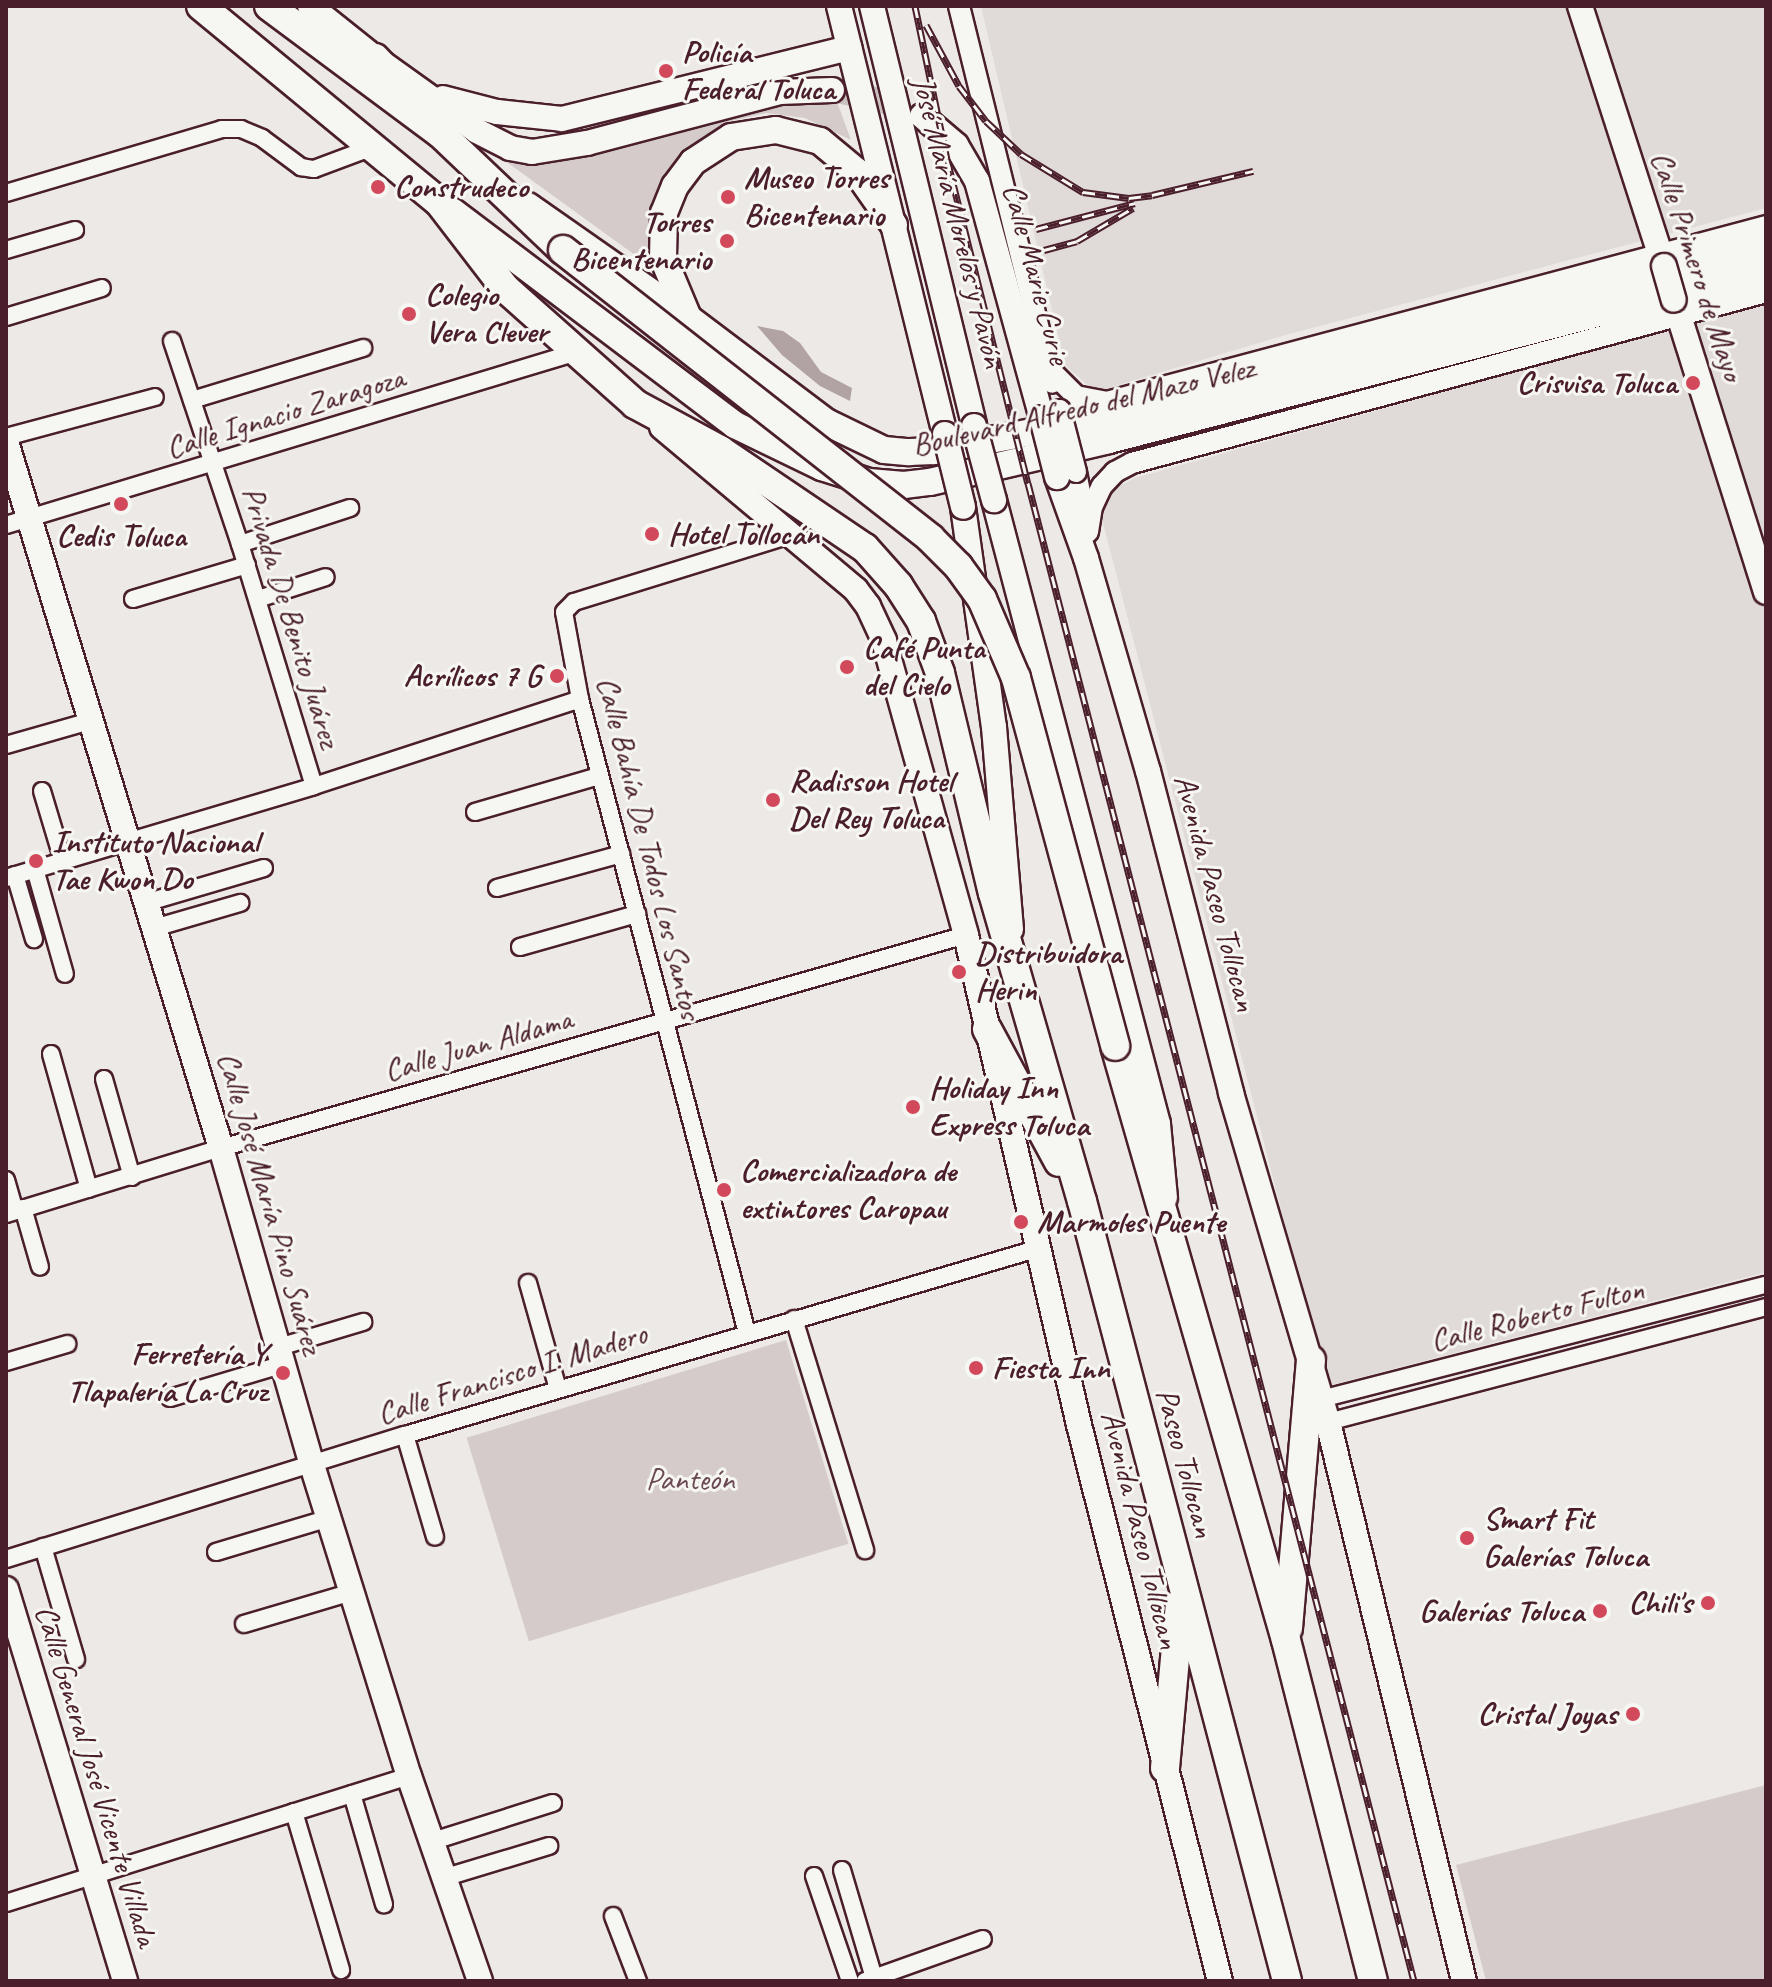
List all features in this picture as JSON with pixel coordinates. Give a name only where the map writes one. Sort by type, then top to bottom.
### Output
[{"type":"highway","name":"Avenida Paseo Tollocan","points":[[201,6],[439,202],[505,288],[580,351],[635,404],[720,450],[865,548],[898,585],[921,621],[940,673],[1013,964]]},
{"type":"highway","points":[[269,6],[441,134],[563,250],[930,538],[958,566],[982,599],[1016,678],[1115,1046],[1165,1209]]},
{"type":"highway","points":[[375,58],[441,134]]},
{"type":"highway","name":"Paseo Tollocan","points":[[1013,964],[1082,1201],[1287,1981]]},
{"type":"highway","points":[[987,1029],[1082,1201]]},
{"type":"highway","name":"Paseo Tollocan","points":[[1165,1209],[1286,1640],[1373,1981]]},
{"type":"highway","points":[[1286,1640],[1311,1360]]},
{"type":"highway","points":[[1165,1768],[1181,1583]]},
{"type":"main road","points":[[310,6],[375,58],[477,131],[510,148],[532,152],[587,143],[780,92],[832,90]]},
{"type":"main road","name":"José María Morelos y Pavón","points":[[839,6],[963,507],[994,727],[1013,964]]},
{"type":"main road","name":"José María Morelos y Pavón","points":[[872,6],[974,426],[1158,1124],[1164,1164],[1165,1209]]},
{"type":"main road","name":"Calle Primero de Mayo","points":[[1580,6],[1766,592]]},
{"type":"main road","points":[[425,92],[497,112],[562,119],[849,48]]},
{"type":"main road","name":"Calle Marie Curie","points":[[922,116],[956,145],[977,181],[1051,414],[1086,558]]},
{"type":"main road","points":[[688,318],[663,258],[664,213],[683,173],[704,152],[731,137],[776,130],[820,141],[856,171],[894,225]]},
{"type":"main road","name":"Boulevard Alfredo del Mazo Velez","points":[[499,187],[688,318],[826,422],[884,450],[934,451],[1104,418],[1766,245]]},
{"type":"main road","name":"Boulevard Alfredo del Mazo Velez","points":[[439,202],[735,425],[822,467],[869,482],[904,485],[930,482],[1109,440],[1766,270]]},
{"type":"main road","name":"Avenida Paseo Tollocan","points":[[635,404],[856,590],[868,606],[884,641],[966,935],[1036,1249],[1220,1981]]},
{"type":"main road","name":"Calle José María Pino Suárez","points":[[6,439],[221,1148],[312,1465],[430,1842],[480,1981]]},
{"type":"main road","name":"Avenida Paseo Tollocan","points":[[1086,558],[1148,771],[1231,1093],[1311,1360],[1464,1981]]},
{"type":"main road","name":"Calle General José Vicente Villada","points":[[6,1589],[125,1981]]},
{"type":"street","points":[[959,6],[1049,369],[1051,414]]},
{"type":"street","points":[[6,193],[222,129],[241,129],[262,138],[301,167],[314,169],[370,148]]},
{"type":"street","name":"Boulevard Alfredo del Mazo Velez","points":[[1049,369],[1076,396],[1107,402],[1662,261],[1684,248],[1766,226]]},
{"type":"street","points":[[6,250],[75,230]]},
{"type":"street","points":[[6,317],[102,288]]},
{"type":"street","name":"Boulevard Alfredo del Mazo Velez","points":[[1088,532],[1092,507],[1102,486],[1115,472],[1132,463],[1676,307],[1766,292]]},
{"type":"street","name":"Privada De Benito Juárez","points":[[172,341],[215,464],[314,786]]},
{"type":"street","points":[[192,400],[363,348]]},
{"type":"street","name":"Calle Ignacio Zaragoza","points":[[6,525],[580,351]]},
{"type":"street","points":[[6,439],[155,397]]},
{"type":"street","name":"Avenida Paseo Tollocan","points":[[1066,475],[1088,532],[1086,558]]},
{"type":"street","points":[[240,544],[350,508]]},
{"type":"street","name":"Calle Bahía De Todos Los Santos","points":[[747,1333],[599,776],[565,618],[568,605],[793,534]]},
{"type":"street","points":[[133,599],[247,565]]},
{"type":"street","points":[[258,599],[326,577]]},
{"type":"street","points":[[34,939],[10,876],[314,786],[580,699]]},
{"type":"street","points":[[6,745],[90,721]]},
{"type":"street","points":[[475,812],[599,776]]},
{"type":"street","points":[[42,791],[63,861]]},
{"type":"street","points":[[497,888],[621,854]]},
{"type":"street","points":[[145,903],[264,868]]},
{"type":"street","points":[[35,869],[65,974]]},
{"type":"street","points":[[154,928],[240,903]]},
{"type":"street","points":[[520,947],[637,914]]},
{"type":"street","name":"Calle Juan Aldama","points":[[15,1211],[221,1148],[966,935]]},
{"type":"street","points":[[51,1054],[89,1189]]},
{"type":"street","points":[[104,1079],[132,1177]]},
{"type":"street","points":[[6,1180],[15,1211],[40,1267]]},
{"type":"street","name":"Calle Francisco I. Madero","points":[[6,1559],[405,1435],[1036,1249]]},
{"type":"street","points":[[528,1283],[558,1389]]},
{"type":"street","name":"Calle Roberto Fulton","points":[[1324,1411],[1766,1285]]},
{"type":"street","name":"Calle Roberto Fulton","points":[[1324,1411],[1766,1307]]},
{"type":"street","points":[[794,1319],[865,1550]]},
{"type":"street","points":[[170,1398],[363,1322]]},
{"type":"street","points":[[6,1362],[67,1344]]},
{"type":"street","points":[[405,1435],[435,1537]]},
{"type":"street","points":[[216,1552],[329,1518]]},
{"type":"street","points":[[43,1547],[76,1659]]},
{"type":"street","points":[[244,1624],[352,1592]]},
{"type":"street","points":[[6,1903],[409,1776]]},
{"type":"street","points":[[352,1794],[384,1904]]},
{"type":"street","points":[[430,1842],[553,1803]]},
{"type":"street","points":[[294,1812],[341,1970]]},
{"type":"street","points":[[443,1878],[549,1846]]},
{"type":"street","points":[[842,1870],[870,1980],[983,1939]]},
{"type":"street","points":[[814,1876],[850,1981]]},
{"type":"street","points":[[613,1916],[638,1981]]},
{"type":"shaded area","points":[[981,6],[1766,6],[1766,208],[1282,336],[1095,392],[1065,365]]},
{"type":"shaded area","points":[[1766,302],[1766,1272],[1327,1386],[1101,515],[1111,490],[1135,478]]},
{"type":"shaded area","points":[[757,326],[783,331],[800,343],[821,372],[852,388],[850,401],[820,386],[782,355]]},
{"type":"green space","points":[[794,98],[837,102],[851,140],[805,118],[766,113],[731,121],[705,137],[673,171],[657,271],[501,158],[503,153]]},
{"type":"green space","name":"Panteón","points":[[786,1340],[848,1544],[529,1641],[467,1438]]},
{"type":"green space","points":[[1766,1785],[1766,1981],[1486,1981],[1456,1865]]},
{"type":"tunnel","points":[[832,90],[880,100],[922,116]]},
{"type":"railway","points":[[915,6],[947,159],[1028,483],[1414,1981]]},
{"type":"railway","points":[[926,25],[959,86],[986,121],[1021,154],[1083,192],[1129,198],[1253,171]]},
{"type":"railway","points":[[1036,229],[1135,203]]},
{"type":"railway","points":[[1044,250],[1077,241],[1133,208]]},
{"type":"place","name":"Policía Federal Toluca","points":[[666,71]]},
{"type":"place","name":"Construdeco","points":[[378,187]]},
{"type":"place","name":"Museo Torres Bicentenario","points":[[728,197]]},
{"type":"place","name":"Torres Bicentenario","points":[[727,241]]},
{"type":"place","name":"Colegio Vera Clever","points":[[409,314]]},
{"type":"place","name":"Crisvisa Toluca","points":[[1693,383]]},
{"type":"place","name":"Cedis Toluca","points":[[121,504]]},
{"type":"place","name":"Hotel Tollocán","points":[[652,534]]},
{"type":"place","name":"Café Punta del Cielo","points":[[847,667]]},
{"type":"place","name":"Acrílicos 7 G","points":[[557,676]]},
{"type":"place","name":"Radisson Hotel Del Rey Toluca","points":[[773,800]]},
{"type":"place","name":"Instituto Nacional Tae Kwon Do","points":[[36,861]]},
{"type":"place","name":"Distribuidora Herin","points":[[959,972]]},
{"type":"place","name":"Holiday Inn Express Toluca","points":[[913,1107]]},
{"type":"place","name":"Comercializadora de extintores Caropau","points":[[724,1190]]},
{"type":"place","name":"Marmoles Puente","points":[[1021,1222]]},
{"type":"place","name":"Fiesta Inn","points":[[976,1368]]},
{"type":"place","name":"Ferretería Y Tlapalería La Cruz","points":[[283,1373]]},
{"type":"place","name":"Smart Fit Galerías Toluca","points":[[1467,1538]]},
{"type":"place","name":"Chili's","points":[[1708,1603]]},
{"type":"place","name":"Galerías Toluca","points":[[1600,1611]]},
{"type":"place","name":"Cristal Joyas","points":[[1633,1714]]}]
